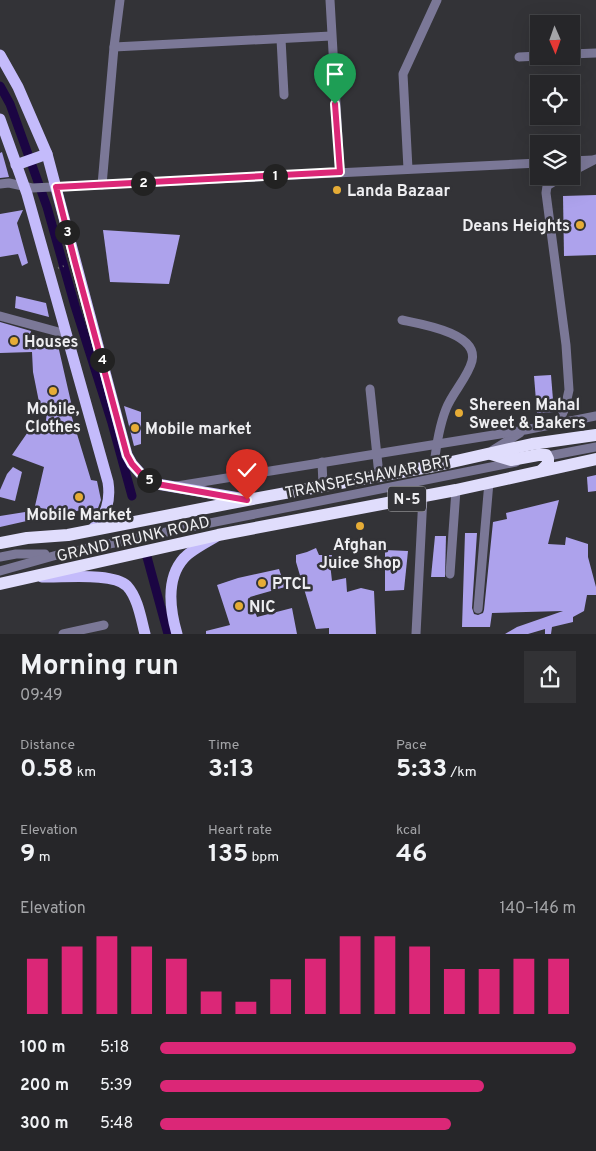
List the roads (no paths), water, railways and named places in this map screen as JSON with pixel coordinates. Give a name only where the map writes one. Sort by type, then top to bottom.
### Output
[{"type":"highway","name":"GRAND TRUNK ROAD","points":[[0,541],[68,535],[96,525],[116,525],[161,517],[323,485],[434,466],[532,444],[596,435]]},
{"type":"highway","points":[[488,454],[511,460],[546,455],[548,464],[542,471]]},
{"type":"highway","name":"GRAND TRUNK ROAD","points":[[0,584],[218,535],[456,490],[596,459]]},
{"type":"main road","points":[[0,55],[18,87],[46,154],[127,455],[141,474],[157,484],[247,500]]},
{"type":"main road","points":[[0,119],[17,165],[28,188],[66,334],[108,482],[110,499],[108,509],[96,525]]},
{"type":"main road","points":[[17,165],[46,154]]},
{"type":"main road","points":[[177,634],[173,620],[171,599],[175,576],[184,557],[218,535]]},
{"type":"main road","points":[[29,577],[101,578],[122,582],[127,586],[135,600],[146,634]]},
{"type":"street","points":[[102,185],[120,0]]},
{"type":"street","points":[[330,0],[340,172]]},
{"type":"street","points":[[408,169],[402,74],[437,0]]},
{"type":"street","points":[[114,47],[331,36]]},
{"type":"street","points":[[281,39],[284,95]]},
{"type":"street","points":[[580,54],[596,53]]},
{"type":"street","points":[[519,57],[530,56]]},
{"type":"street","points":[[580,161],[596,160]]},
{"type":"street","points":[[580,168],[596,160]]},
{"type":"street","points":[[0,184],[9,183],[28,188],[55,187],[530,163]]},
{"type":"street","points":[[549,185],[546,192],[566,345],[569,390],[565,408],[558,424]]},
{"type":"street","points":[[0,316],[66,334]]},
{"type":"street","points":[[402,320],[443,329],[467,343],[473,352],[472,362],[446,408],[437,444],[434,466]]},
{"type":"street","points":[[370,389],[379,475]]},
{"type":"street","points":[[169,487],[525,430],[596,416]]},
{"type":"street","points":[[488,454],[525,430]]},
{"type":"street","name":"TRANSPESHAWAR BRT","points":[[0,571],[57,555],[458,473],[596,447]]},
{"type":"street","points":[[322,462],[323,485]]},
{"type":"street","points":[[478,609],[489,482]]},
{"type":"street","points":[[450,574],[456,490]]},
{"type":"street","points":[[416,634],[423,496]]},
{"type":"street","points":[[0,541],[26,535]]},
{"type":"street","name":"TRANSPESHAWAR BRT","points":[[0,557],[16,554],[57,555]]},
{"type":"street","points":[[63,634],[104,625]]},
{"type":"waterway","points":[[0,86],[10,104],[47,207],[132,496]]},
{"type":"waterway","points":[[147,557],[168,634]]},
{"type":"place","name":"Landa Bazaar","points":[[337,190]]},
{"type":"place","name":"Deans Heights","points":[[580,225]]},
{"type":"place","name":"Houses","points":[[14,341]]},
{"type":"place","name":"Mobile, Clothes","points":[[53,391]]},
{"type":"place","name":"Shereen Mahal Sweet & Bakers","points":[[459,413]]},
{"type":"place","name":"Mobile market","points":[[135,428]]},
{"type":"place","name":"Mobile Market","points":[[79,497]]},
{"type":"place","name":"Afghan Juice Shop","points":[[360,526]]},
{"type":"place","name":"PTCL","points":[[262,583]]},
{"type":"place","name":"NIC","points":[[239,606]]}]
